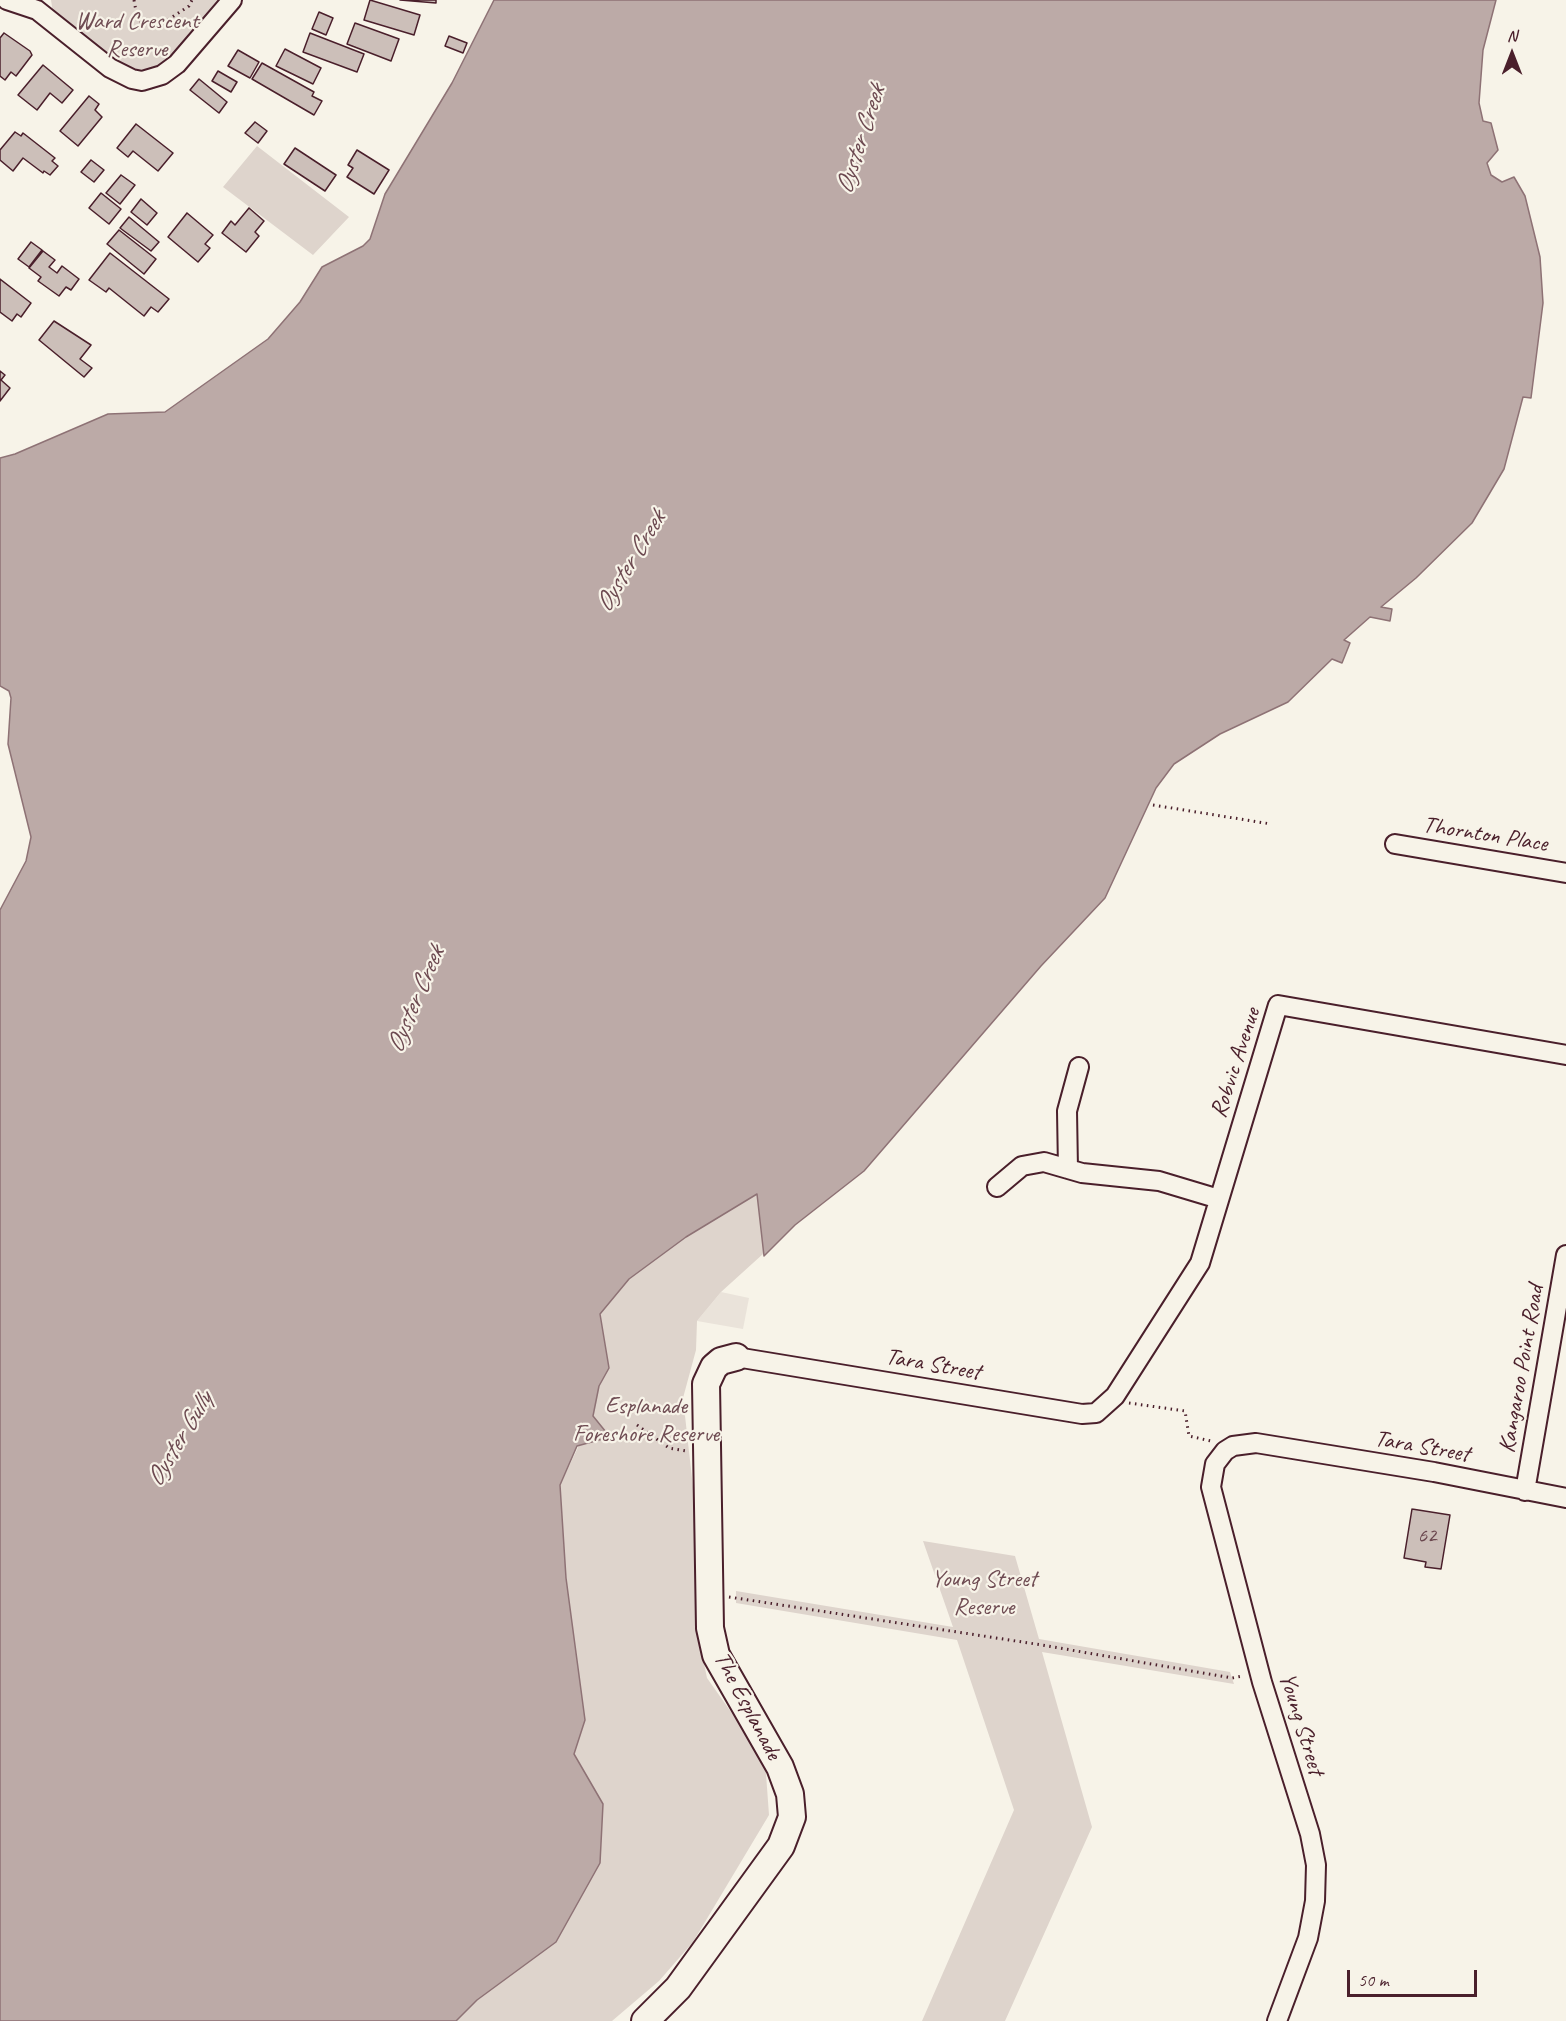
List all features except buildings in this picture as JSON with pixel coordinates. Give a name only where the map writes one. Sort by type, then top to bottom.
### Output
[{"type":"street","points":[[7,0],[40,5],[110,68],[132,79],[149,81],[177,64],[232,0]]},
{"type":"street","name":"Thornton Place","points":[[1395,844],[1566,873]]},
{"type":"street","name":"Robvic Avenue","points":[[1115,1395],[1200,1263],[1278,1005],[1566,1055]]},
{"type":"street","points":[[1068,1169],[1067,1111],[1079,1067]]},
{"type":"street","points":[[997,1187],[1015,1170],[1029,1163],[1044,1162],[1096,1175],[1159,1181],[1219,1199]]},
{"type":"street","name":"Kangaroo Point Road","points":[[1525,1491],[1566,1255]]},
{"type":"street","name":"Tara Street","points":[[736,1357],[1082,1414],[1096,1413],[1115,1395]]},
{"type":"street","name":"The Esplanade","points":[[645,2021],[678,1988],[774,1856],[788,1832],[792,1817],[790,1794],[780,1767],[716,1654],[710,1628],[706,1384],[714,1367],[736,1357]]},
{"type":"street","name":"Tara Street","points":[[1233,1446],[1244,1443],[1270,1445],[1434,1472],[1566,1498]]},
{"type":"street","name":"Young Street","points":[[1233,1446],[1225,1451],[1215,1464],[1211,1487],[1260,1672],[1310,1834],[1316,1865],[1315,1901],[1308,1938],[1277,2021]]},
{"type":"path","points":[[134,0],[138,22],[160,25],[189,6],[192,0]]},
{"type":"path","points":[[1153,805],[1271,824]]},
{"type":"path","points":[[1115,1395],[1133,1405],[1185,1412],[1190,1436],[1233,1446]]},
{"type":"path","points":[[637,1425],[669,1448]]},
{"type":"path","points":[[736,1598],[1042,1645],[1232,1678],[1260,1672]]},
{"type":"shaded area","points":[[721,1292],[749,1298],[743,1329],[697,1321]]},
{"type":"green space","name":"Ward Crescent Reserve","points":[[51,0],[224,0],[163,66],[135,71],[119,65],[53,13]]},
{"type":"green space","points":[[257,146],[349,217],[313,255],[223,187]]},
{"type":"green space","name":"Esplanade Foreshore Reserve","points":[[1487,163],[1491,175],[1501,182],[1514,177],[1525,196],[1540,257],[1543,303],[1531,398],[1523,397],[1504,469],[1472,523],[1416,578],[1381,607],[1392,609],[1390,621],[1370,617],[1344,640],[1350,643],[1342,663],[1332,659],[1288,702],[1220,734],[1174,764],[1156,788],[1105,898],[1041,966],[864,1171],[795,1225],[721,1292],[697,1321],[696,1350],[683,1398],[693,1487],[697,1629],[707,1678],[765,1760],[769,1815],[693,1942],[659,1981],[612,2021],[456,2021],[477,2000],[603,1804],[574,1754],[585,1720],[566,1578],[560,1485],[593,1416],[599,1386],[609,1368],[600,1314],[629,1279],[686,1237],[778,1181]]},
{"type":"green space","name":"Young Street Reserve","points":[[923,1541],[1015,1556],[1039,1639],[1230,1672],[1234,1684],[1042,1652],[1092,1827],[1005,2021],[922,2021],[1014,1810],[957,1640],[736,1603],[736,1591],[953,1627]]},
{"type":"water","points":[[494,0],[1496,0],[1483,50],[1479,103],[1483,121],[1491,123],[1498,150],[1487,163],[1491,175],[1502,182],[1514,177],[1525,196],[1540,257],[1543,303],[1531,398],[1523,397],[1504,469],[1472,523],[1416,578],[1381,607],[1392,609],[1390,621],[1370,617],[1344,640],[1350,643],[1342,663],[1332,659],[1288,702],[1220,734],[1174,764],[1156,788],[1105,898],[1041,966],[864,1171],[795,1225],[764,1256],[757,1194],[686,1237],[629,1279],[600,1314],[609,1368],[599,1386],[593,1416],[610,1437],[577,1446],[560,1485],[566,1578],[585,1720],[574,1754],[603,1804],[600,1863],[556,1942],[477,2000],[456,2021],[0,2021],[0,910],[26,861],[31,837],[8,744],[11,698],[9,691],[0,686],[0,458],[15,454],[108,414],[165,412],[268,339],[300,302],[322,267],[363,246],[370,239],[385,194],[452,83]]},
{"type":"water label","name":"Oyster Creek","points":[[861,140]]},
{"type":"water label","name":"Oyster Creek","points":[[631,562]]},
{"type":"water label","name":"Oyster Creek","points":[[416,1000]]},
{"type":"water label","name":"Oyster Gully","points":[[180,1440]]}]
